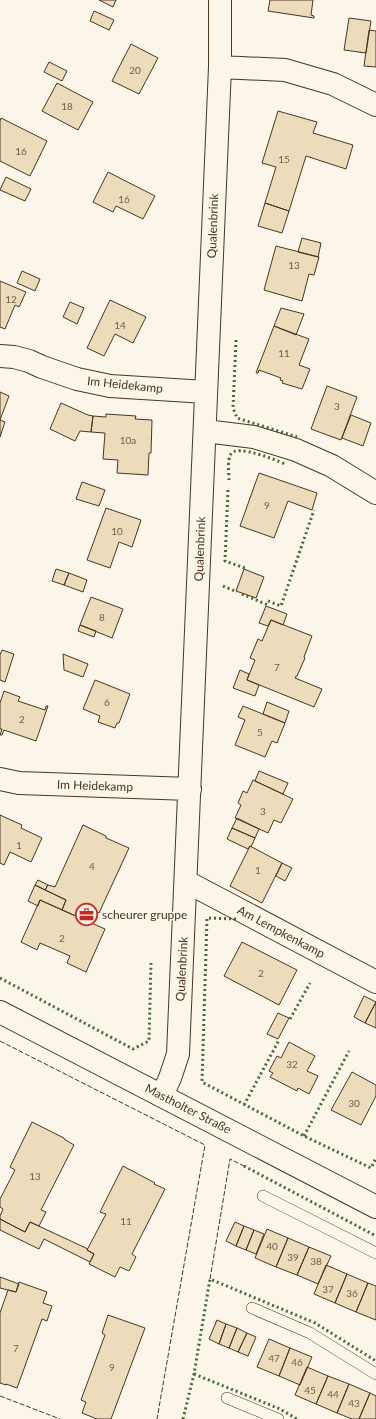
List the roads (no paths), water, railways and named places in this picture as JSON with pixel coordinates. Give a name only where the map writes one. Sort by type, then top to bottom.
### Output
[{"type":"street","name":"Qualenbrink","points":[[162,1095],[170,1078],[178,1054],[220,67],[220,0]]},
{"type":"street","points":[[220,67],[285,70],[333,84],[376,105]]},
{"type":"street","name":"Im Heidekamp","points":[[0,356],[14,357],[29,361],[77,379],[110,386],[206,392]]},
{"type":"street","points":[[205,431],[254,436],[296,450],[332,466],[376,493]]},
{"type":"street","name":"Im Heidekamp","points":[[0,779],[19,783],[190,789]]},
{"type":"street","name":"Am Lempkenkamp","points":[[186,882],[376,982]]},
{"type":"street","name":"Mastholter Straße","points":[[0,1012],[376,1207]]},
{"type":"lane","points":[[263,1196],[376,1253]]},
{"type":"lane","points":[[252,1308],[310,1333],[376,1374]]},
{"type":"lane","points":[[227,1398],[278,1419]]},
{"type":"place","name":"scheurer gruppe","points":[[86,915]]}]
